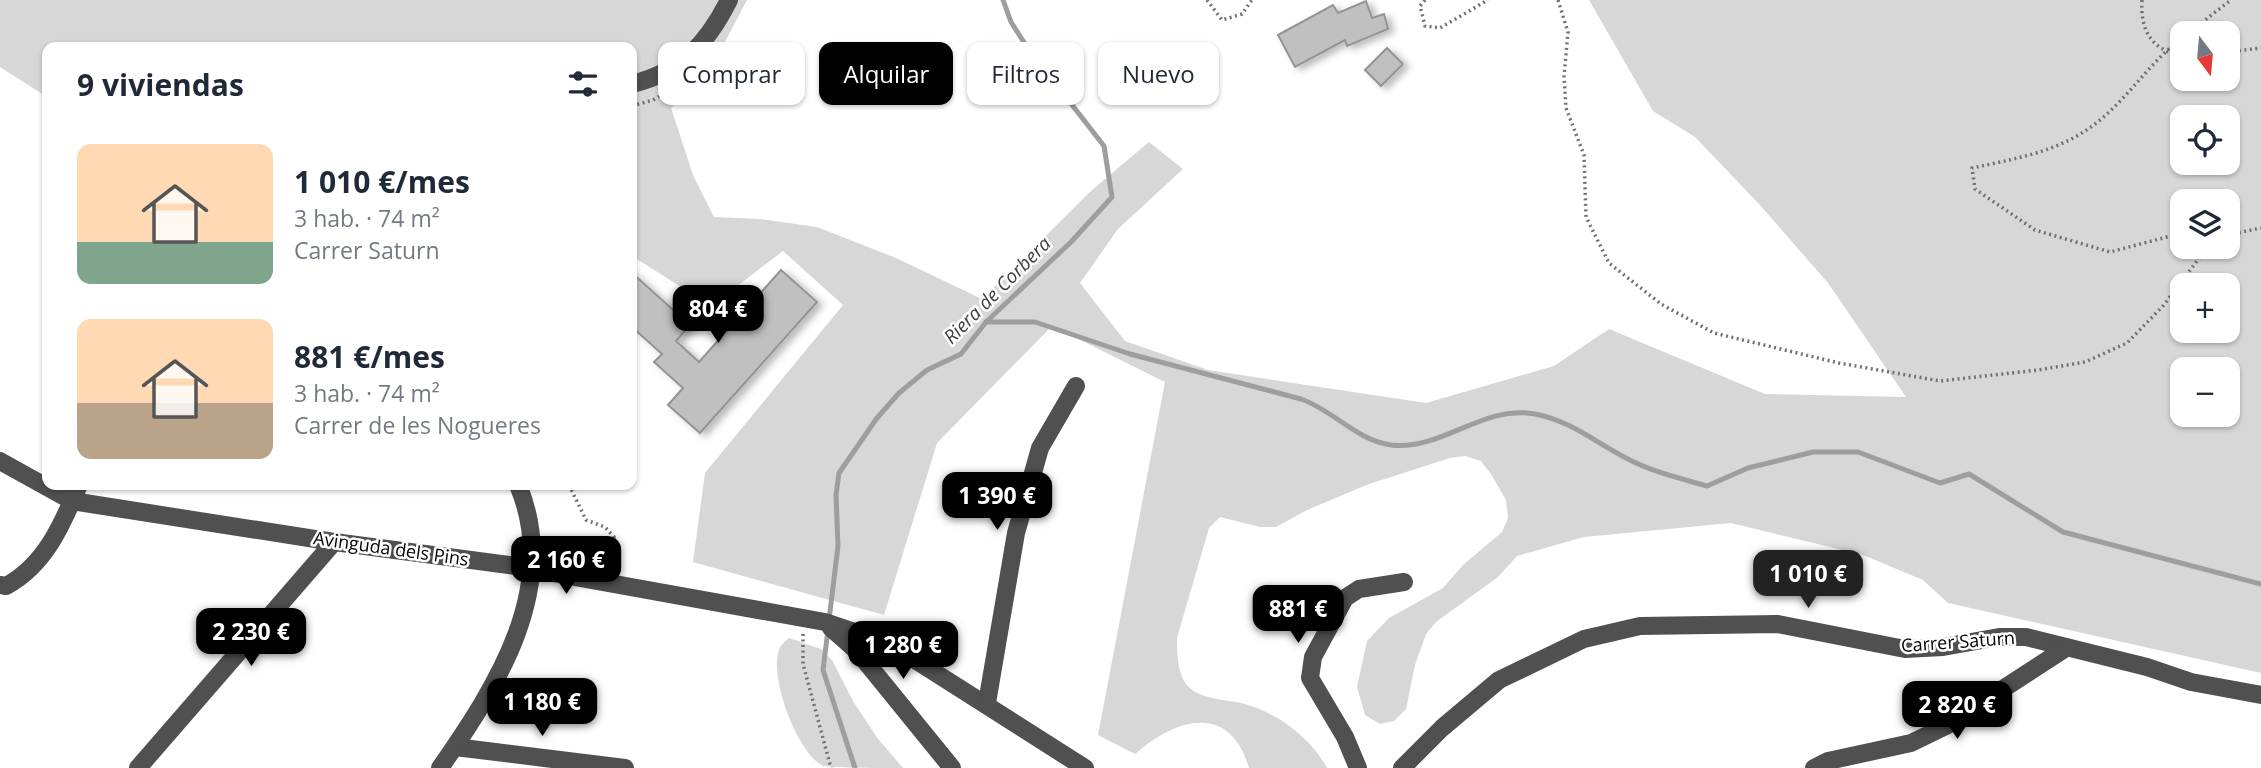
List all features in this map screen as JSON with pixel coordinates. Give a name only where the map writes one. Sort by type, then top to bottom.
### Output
[{"type":"street","points":[[637,82],[670,71],[690,56],[729,0]]},
{"type":"street","points":[[987,703],[1020,521],[1040,447],[1076,386]]},
{"type":"street","name":"Avinguda dels Pins","points":[[0,461],[42,479]]},
{"type":"street","points":[[440,768],[491,690],[526,606],[532,570],[531,533],[519,490]]},
{"type":"street","points":[[0,585],[6,586],[25,575],[49,547],[76,493]]},
{"type":"street","name":"Avinguda dels Pins","points":[[76,493],[334,542],[607,582],[824,622],[890,644],[987,703],[1085,768]]},
{"type":"street","points":[[138,768],[334,542]]},
{"type":"street","points":[[1358,768],[1345,737],[1310,678],[1313,657],[1345,598],[1359,589],[1405,582]]},
{"type":"street","points":[[824,622],[857,651],[952,768]]},
{"type":"street","name":"Carrer Saturn","points":[[1402,768],[1442,728],[1499,680],[1584,639],[1640,625],[1778,624],[1905,649],[1943,647],[1999,637],[2026,637],[2147,667],[2192,682],[2261,695]]},
{"type":"street","points":[[1814,768],[1828,761],[1911,743],[1945,726],[2066,648]]},
{"type":"street","points":[[455,747],[625,768]]},
{"type":"path","points":[[1208,0],[1222,20],[1242,14],[1252,0]]},
{"type":"path","points":[[1425,0],[1420,6],[1425,26],[1440,28],[1488,0]]},
{"type":"path","points":[[1558,0],[1568,32],[1564,76],[1566,108],[1584,155],[1586,217],[1609,263],[1661,304],[1714,333],[1793,353],[1940,381],[2085,362],[2127,343],[2163,306],[2198,259]]},
{"type":"path","points":[[2142,0],[2148,36],[2163,52],[2170,53]]},
{"type":"path","points":[[2204,21],[2231,0]]},
{"type":"path","points":[[2170,47],[2133,88],[2085,131],[2025,157],[1972,168],[1975,189],[2035,230],[2110,252],[2170,236]]},
{"type":"path","points":[[2240,51],[2261,48]]},
{"type":"path","points":[[2240,232],[2261,228]]},
{"type":"path","points":[[571,490],[586,520],[605,527],[614,537],[607,582]]},
{"type":"path","points":[[805,617],[803,664],[831,768]]},
{"type":"shaded area","points":[[0,0],[747,0],[725,42],[658,42],[658,105],[674,105],[671,108],[693,175],[714,217],[760,219],[817,227],[896,258],[982,299],[1092,190],[1149,142],[1183,169],[1118,229],[1080,283],[1125,341],[1208,370],[1426,403],[1554,366],[1609,329],[1765,394],[1906,397],[1828,283],[1759,204],[1695,137],[1653,111],[1589,0],[2261,0],[2261,673],[1948,603],[1923,580],[1863,555],[1731,523],[1584,537],[1517,556],[1498,577],[1436,622],[1426,634],[1415,665],[1406,709],[1394,721],[1380,724],[1365,715],[1357,687],[1367,641],[1389,618],[1443,588],[1463,565],[1502,532],[1508,518],[1506,500],[1491,474],[1481,461],[1465,456],[1450,458],[1369,484],[1307,510],[1276,527],[1260,527],[1220,517],[1209,528],[1177,638],[1181,675],[1187,685],[1199,694],[1248,705],[1283,721],[1313,747],[1327,768],[1249,768],[1240,747],[1229,733],[1215,725],[1200,723],[1184,725],[1167,732],[1135,754],[1098,735],[1165,382],[1052,326],[937,443],[884,615],[693,562],[705,473],[843,305],[783,251],[711,306],[637,259],[637,42],[42,42],[42,94],[0,67]]},
{"type":"shaded area","points":[[789,638],[821,649],[832,660],[853,701],[878,739],[903,768],[823,766],[813,758],[795,731],[778,678],[779,650]]},
{"type":"building","points":[[1366,1],[1372,18],[1384,14],[1388,29],[1347,46],[1345,40],[1295,67],[1278,35],[1333,5],[1338,13]]},
{"type":"building","points":[[1387,48],[1403,64],[1381,86],[1365,70]]},
{"type":"building","points":[[781,270],[817,302],[700,433],[668,405],[683,388],[654,362],[662,354],[637,332],[637,277],[690,325],[676,341],[699,362]]},
{"type":"waterway","name":"Riera de Corbera","points":[[829,620],[838,546],[836,495],[839,473],[877,418],[899,393],[927,370],[961,354],[986,322],[1071,242],[1112,197],[1104,146],[1027,47],[1011,22],[1003,0]]},
{"type":"waterway","points":[[986,322],[1035,322],[1130,354],[1301,399],[1367,437],[1391,445],[1428,441],[1498,415],[1516,413],[1548,417],[1636,463],[1707,486],[1748,468],[1813,452],[1858,452],[1940,483],[1969,474],[2063,532],[2261,584]]},
{"type":"waterway","name":"Riera de Corbera","points":[[828,630],[823,670],[855,768]]}]
